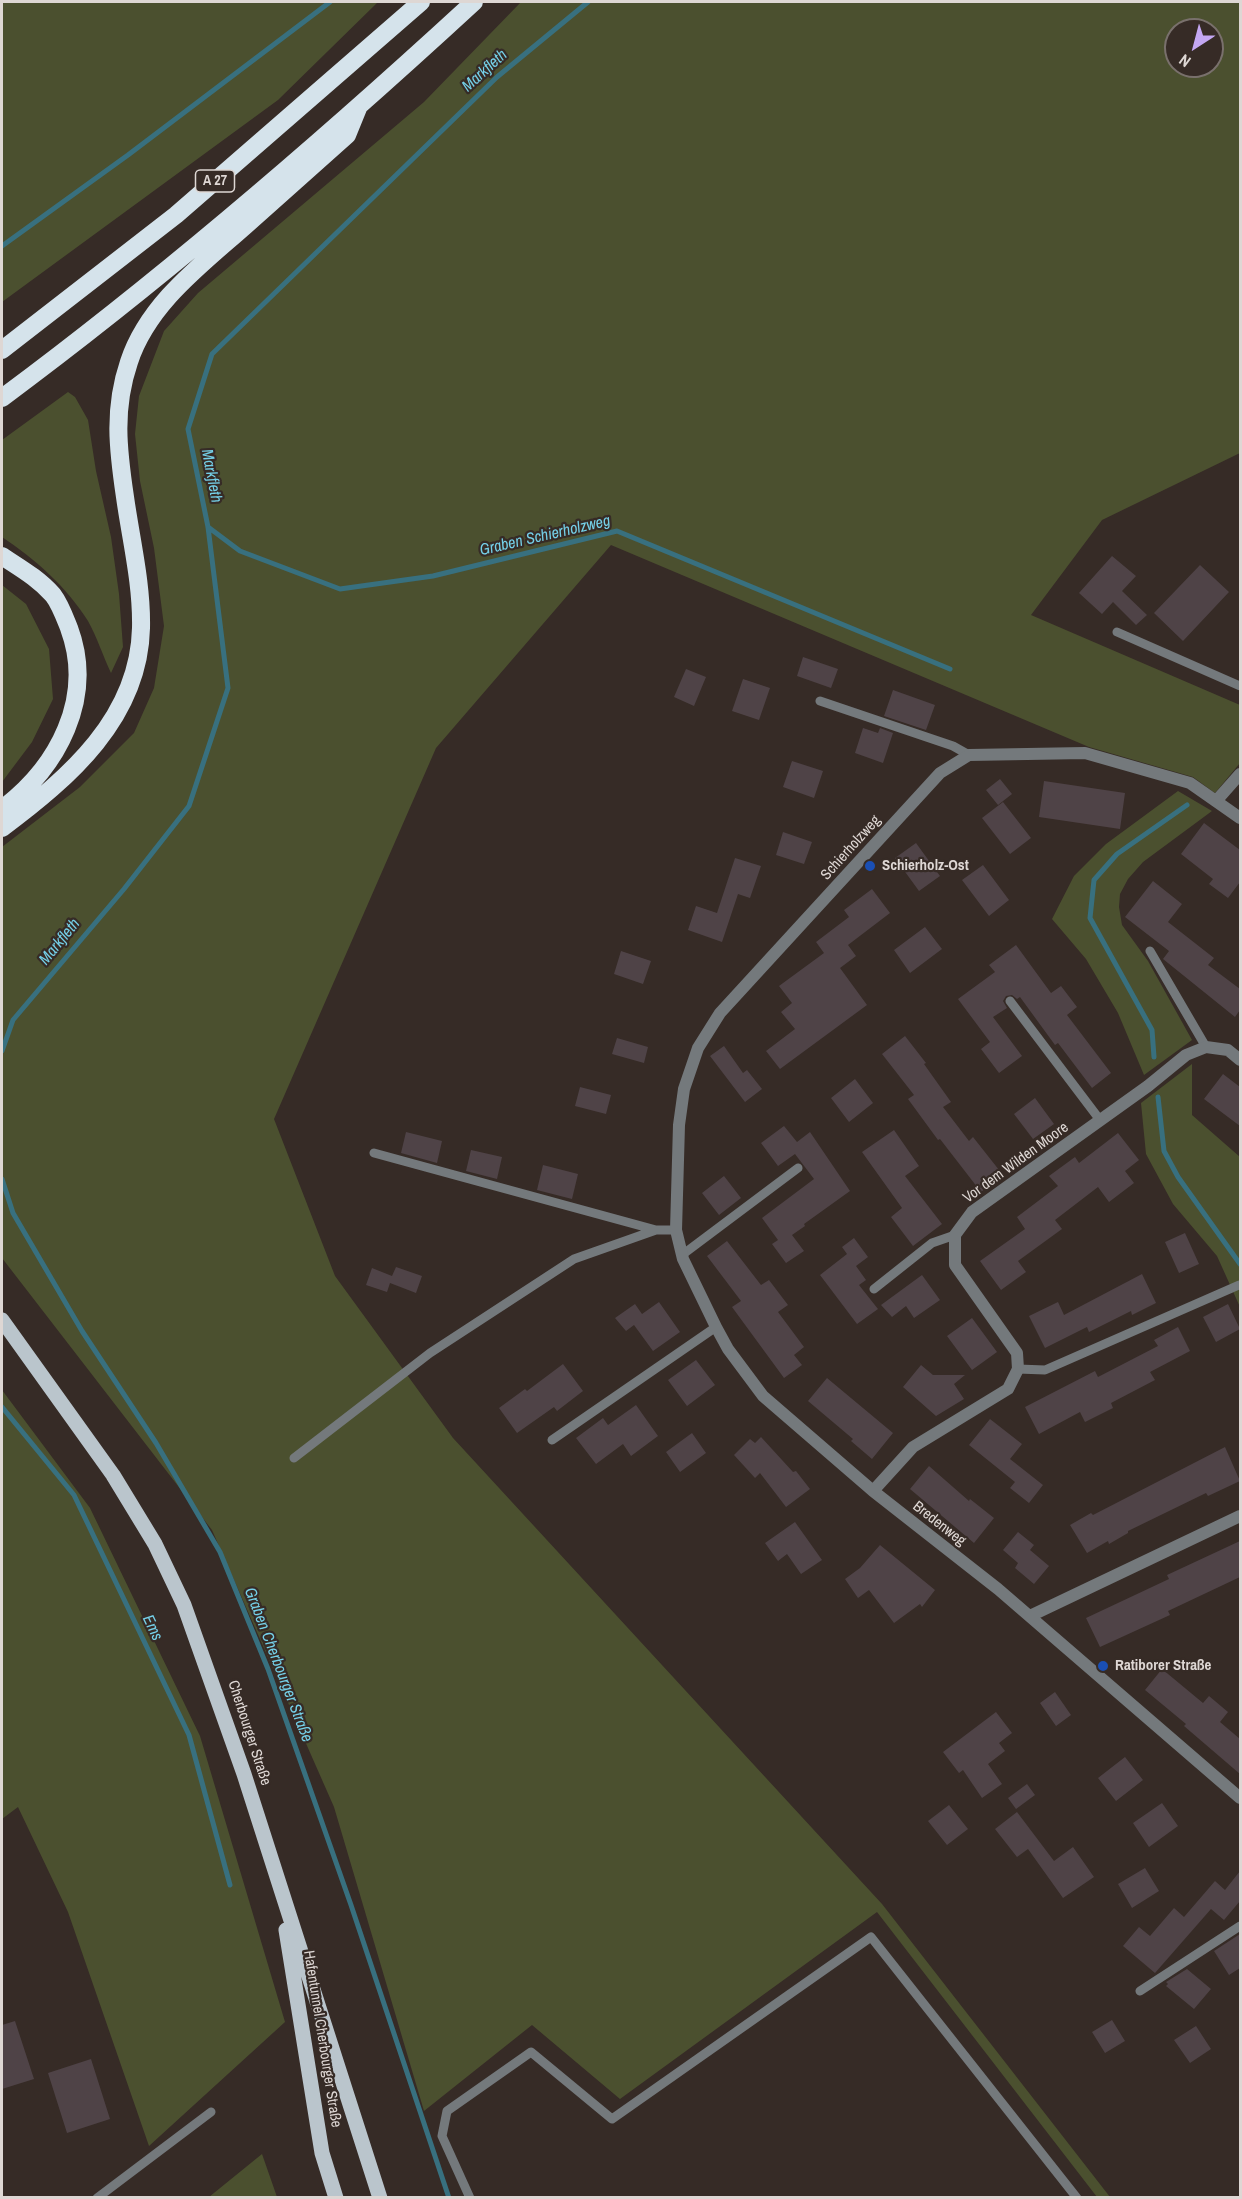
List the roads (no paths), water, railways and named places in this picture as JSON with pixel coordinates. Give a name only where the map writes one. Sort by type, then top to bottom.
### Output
[{"type":"highway","name":"A 27","points":[[2,350],[176,215],[421,2]]},
{"type":"highway","name":"A 27","points":[[2,398],[202,243],[358,108],[474,2]]},
{"type":"highway","points":[[2,828],[83,760],[103,737],[120,711],[138,658],[141,629],[140,598],[117,426],[121,392],[129,362],[140,335],[161,303],[347,135],[358,108]]},
{"type":"highway","points":[[2,556],[33,575],[54,597],[75,645],[78,668],[73,710],[63,740],[21,794],[2,809]]},
{"type":"main road","name":"Cherbourger Straße","points":[[2,1320],[112,1475],[155,1544],[184,1605],[216,1690],[380,2198]]},
{"type":"main road","name":"Hafentunnel Cherbourger Straße","points":[[278,1886],[322,2152],[336,2198]]},
{"type":"street","points":[[969,755],[1085,753],[1190,783],[1240,818]]},
{"type":"street","name":"Schierholzweg","points":[[676,1230],[679,1125],[684,1089],[698,1048],[720,1013],[940,773],[969,755]]},
{"type":"street","points":[[1217,800],[1240,774]]},
{"type":"street","points":[[1206,1047],[1228,1050],[1240,1060]]},
{"type":"street","name":"Vor dem Wilden Moore","points":[[955,1235],[972,1212],[1186,1055],[1206,1047]]},
{"type":"street","name":"Bredenweg","points":[[676,1230],[682,1255],[716,1327],[728,1348],[763,1396],[873,1491],[1030,1616],[1240,1798]]},
{"type":"street","points":[[873,1491],[913,1447],[1008,1389],[1018,1369],[1017,1353],[955,1265],[955,1235]]},
{"type":"street","points":[[1030,1616],[1240,1516]]},
{"type":"lane","points":[[1117,632],[1240,686]]},
{"type":"lane","points":[[820,701],[953,746],[969,755]]},
{"type":"lane","points":[[1150,951],[1206,1047]]},
{"type":"lane","points":[[1010,1001],[1100,1120]]},
{"type":"lane","points":[[374,1153],[656,1230],[676,1230]]},
{"type":"lane","points":[[682,1255],[798,1168]]},
{"type":"lane","points":[[294,1458],[430,1353],[574,1259],[656,1230]]},
{"type":"lane","points":[[874,1289],[932,1243],[955,1235]]},
{"type":"lane","points":[[1018,1369],[1045,1370],[1239,1285]]},
{"type":"lane","points":[[552,1440],[716,1327]]},
{"type":"lane","points":[[1140,1990],[1240,1926]]},
{"type":"lane","points":[[470,2198],[442,2136],[447,2111],[531,2052],[612,2119],[871,1937],[1077,2198]]},
{"type":"lane","points":[[97,2198],[211,2112]]},
{"type":"waterway","points":[[2,246],[128,155],[330,2]]},
{"type":"waterway","name":"Markfleth","points":[[2,1051],[13,1020],[124,889],[189,806],[228,688],[208,527],[188,429],[212,354],[497,77],[588,2]]},
{"type":"waterway","name":"Graben Schierholzweg","points":[[208,527],[240,551],[340,589],[433,576],[617,531],[950,669]]},
{"type":"waterway","name":"Graben Schierholzweg","points":[[1154,1057],[1152,1030],[1090,918],[1094,880],[1117,854],[1187,805]]},
{"type":"waterway","name":"Graben Schierholzweg","points":[[1158,1097],[1164,1151],[1178,1177],[1240,1264]]},
{"type":"waterway","name":"Graben Cherbourger Straße","points":[[2,1179],[13,1213],[82,1331],[156,1443],[220,1552],[268,1669],[351,1905],[449,2198]]},
{"type":"waterway","name":"Ems","points":[[2,1407],[74,1495],[189,1735],[230,1885]]},
{"type":"place","name":"Schierholz-Ost","points":[[870,866]]},
{"type":"place","name":"Ratiborer Straße","points":[[1103,1666]]}]
